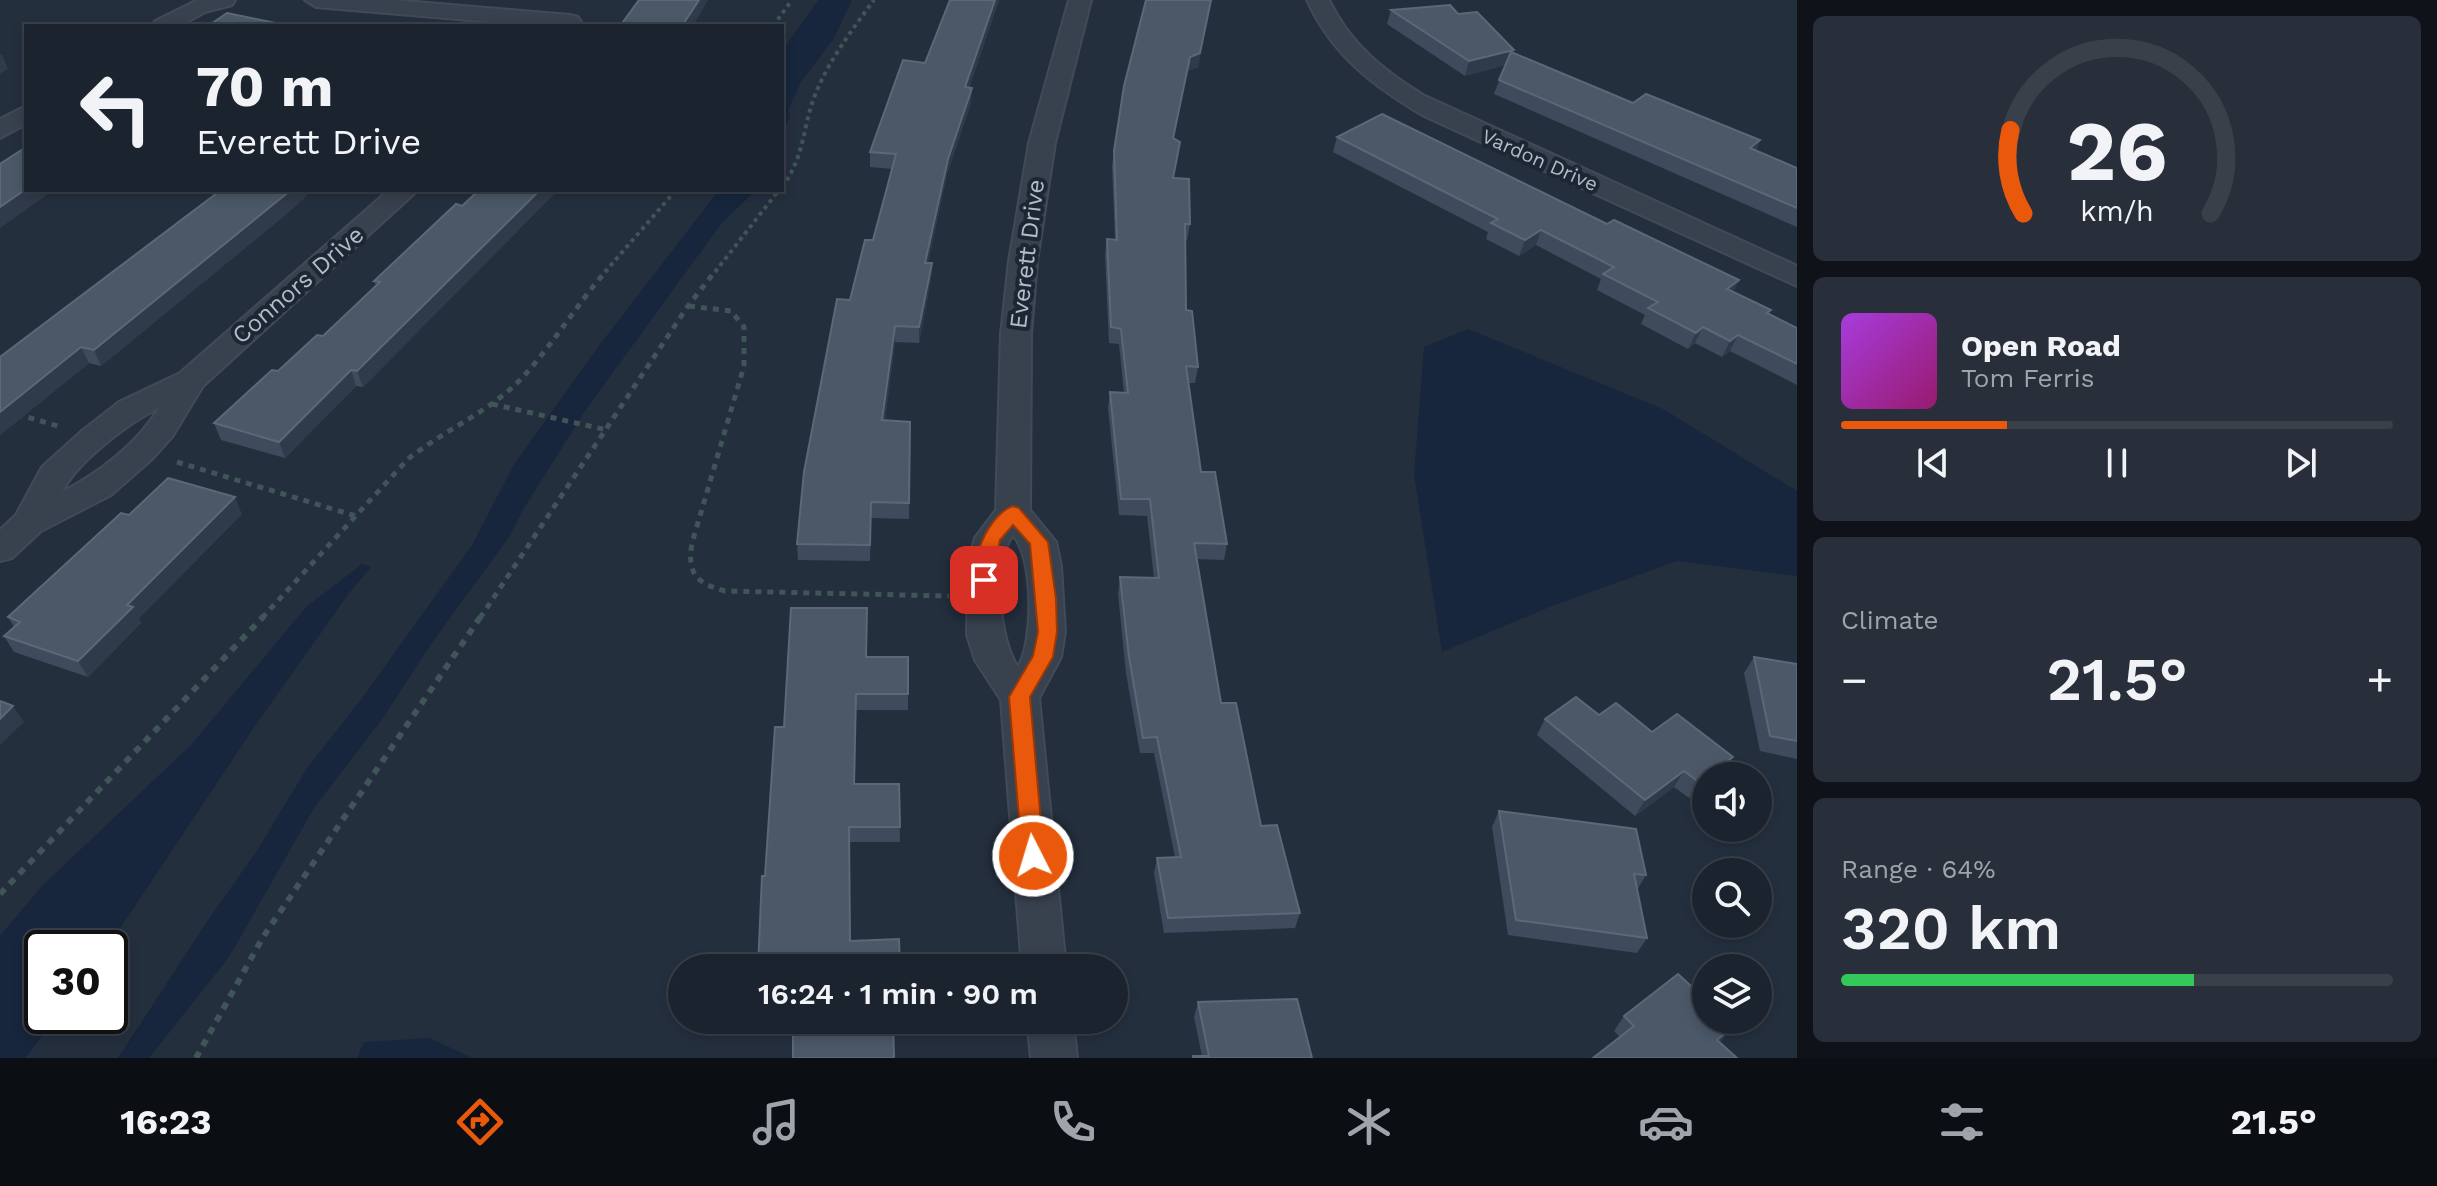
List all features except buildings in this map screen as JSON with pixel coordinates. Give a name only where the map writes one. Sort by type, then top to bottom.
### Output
[{"type":"street","points":[[167,24],[197,7],[224,0]]},
{"type":"street","points":[[316,0],[573,18]]},
{"type":"street","name":"Everett Drive","points":[[1013,513],[1016,334],[1023,261],[1042,143],[1080,0]]},
{"type":"street","name":"Vardon Drive","points":[[1318,0],[1331,29],[1343,46],[1390,87],[1433,111],[1797,277]]},
{"type":"street","points":[[0,130],[24,114]]},
{"type":"street","name":"Connors Drive","points":[[0,549],[29,523],[99,487],[141,451],[161,430],[191,380],[403,192]]},
{"type":"street","points":[[1020,697],[1043,657],[1047,632],[1044,566],[1039,542],[1013,513],[992,538],[985,561],[985,635],[993,660],[1020,697],[1043,954]]},
{"type":"street","points":[[1051,1034],[1054,1058]]},
{"type":"path","points":[[774,24],[792,0]]},
{"type":"path","points":[[784,184],[800,165],[808,138],[805,128],[815,96],[833,57],[874,0]]},
{"type":"path","points":[[0,894],[237,645],[408,459],[432,440],[491,404],[519,381],[593,286],[674,192]]},
{"type":"path","points":[[196,1058],[271,926],[688,306],[778,192]]},
{"type":"path","points":[[688,306],[731,311],[744,327],[744,366],[692,543],[689,558],[691,575],[701,585],[725,591],[954,596]]},
{"type":"path","points":[[491,404],[607,430]]},
{"type":"water","points":[[818,0],[852,0],[834,38],[801,82],[788,110],[790,115],[784,131],[784,48]]},
{"type":"water","points":[[717,192],[754,192],[721,224],[585,411],[509,537],[431,644],[383,718],[314,808],[229,957],[149,1058],[118,1058],[256,852],[307,768],[363,697],[472,545],[513,466],[601,343]]},
{"type":"water","points":[[1468,329],[1663,409],[1797,491],[1797,576],[1677,561],[1552,606],[1442,652],[1414,475],[1424,347]]},
{"type":"water","points":[[362,564],[371,567],[259,720],[119,930],[24,930],[24,1034],[44,1034],[25,1058],[0,1058],[0,936],[43,885],[191,745],[306,607]]},
{"type":"water","points":[[429,1038],[473,1058],[357,1058],[364,1042]]},
{"type":"route","points":[[984,580],[985,561],[992,538],[1013,513],[1039,542],[1046,599],[1047,632],[1043,657],[1020,697],[1033,856]]}]
